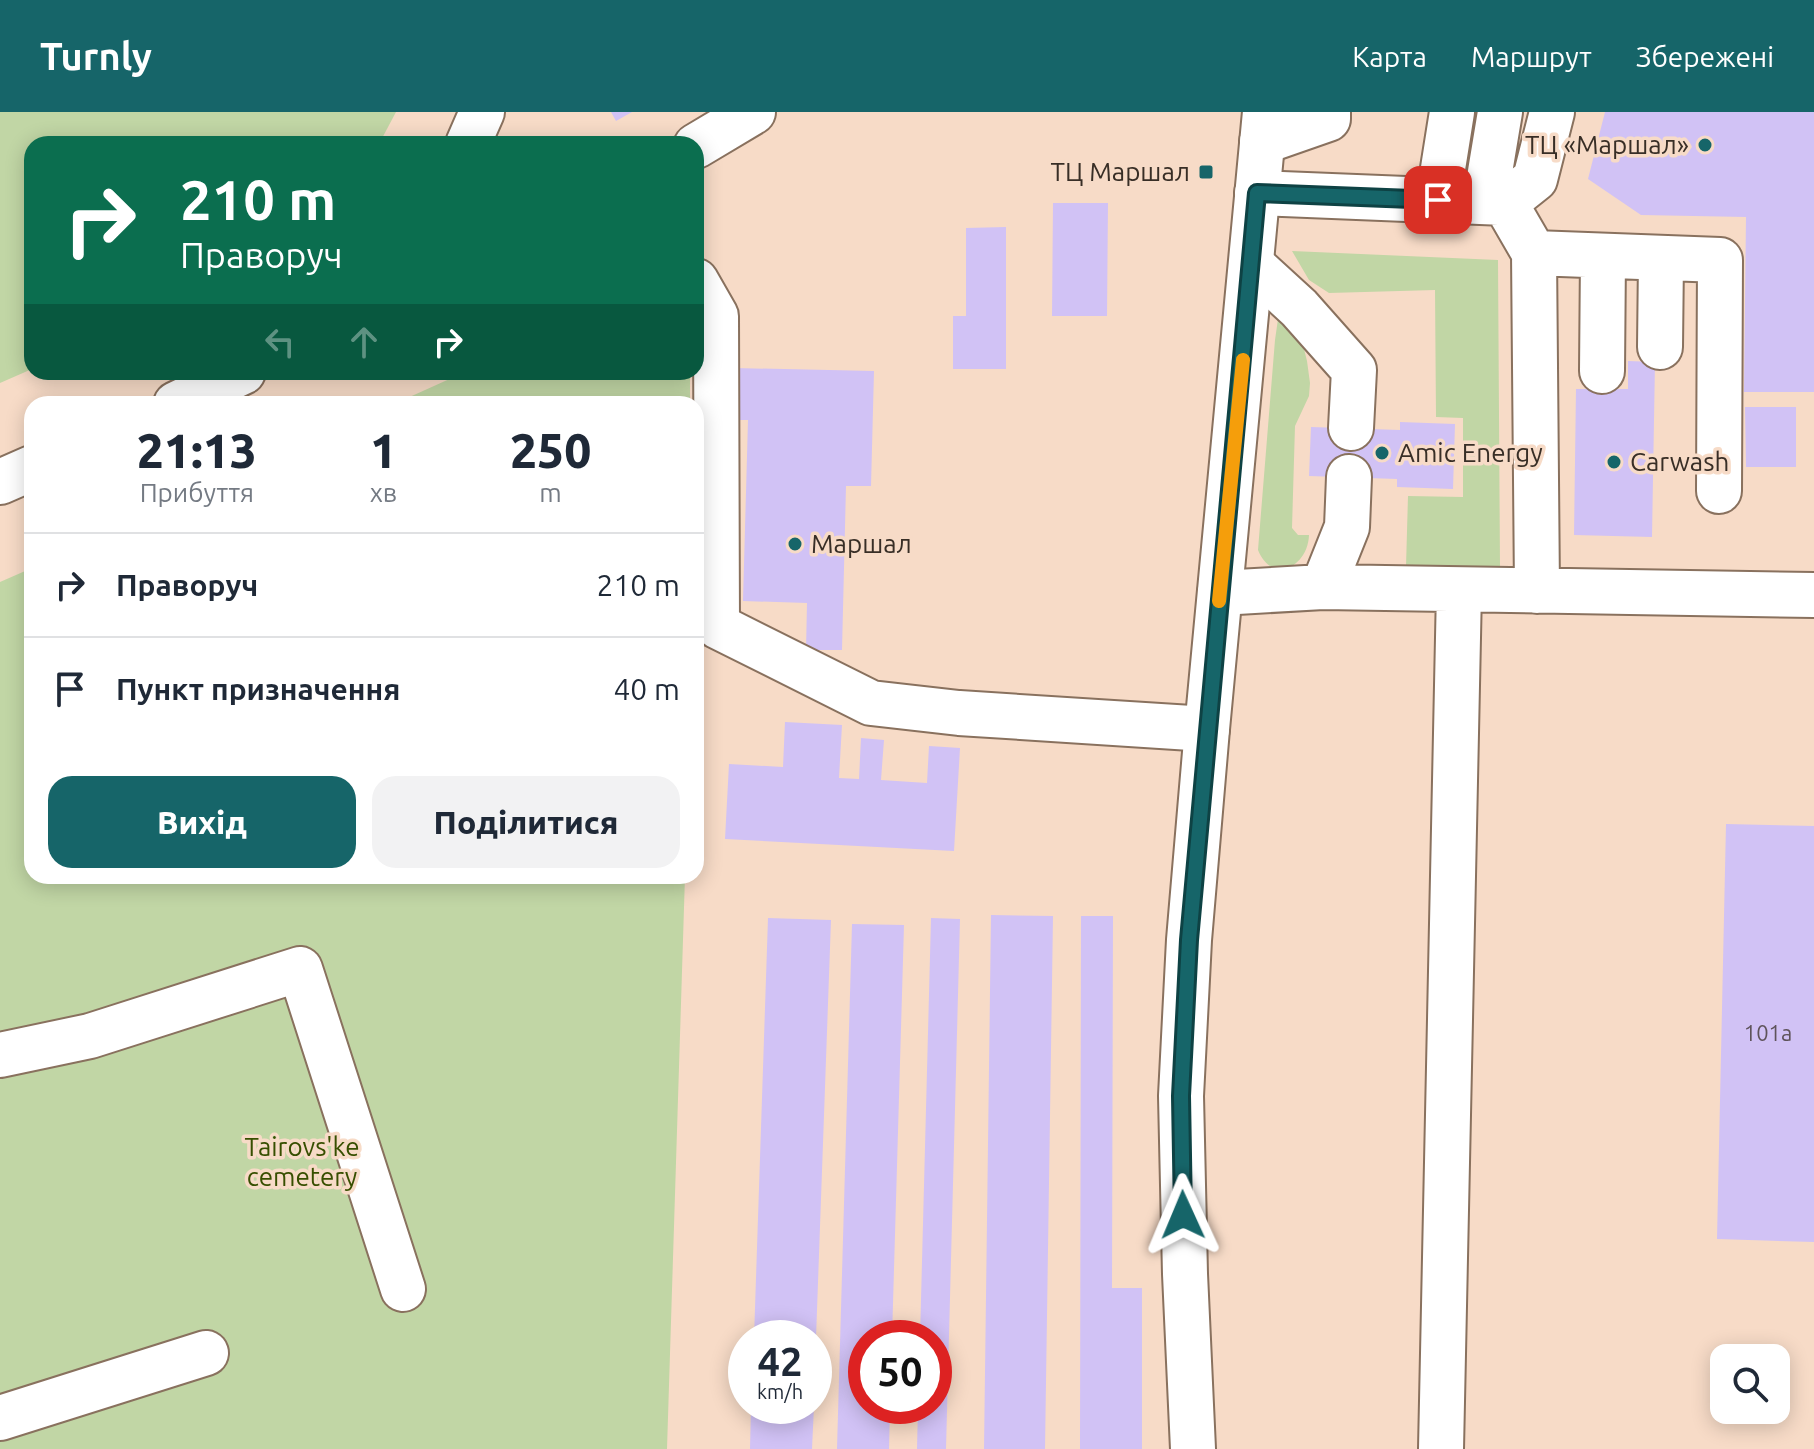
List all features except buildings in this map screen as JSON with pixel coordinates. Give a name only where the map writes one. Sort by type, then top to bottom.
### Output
[{"type":"main road","points":[[472,136],[482,112]]},
{"type":"main road","points":[[704,141],[753,112]]},
{"type":"main road","points":[[1193,1449],[1181,1096],[1189,940],[1257,193],[1264,127],[1328,119],[1328,112]]},
{"type":"main road","points":[[1438,200],[1452,112]]},
{"type":"main road","points":[[1500,112],[1495,203],[1534,253],[1537,591]]},
{"type":"main road","points":[[1257,193],[1495,203],[1535,179],[1552,112]]},
{"type":"main road","points":[[1534,253],[1720,260],[1719,491]]},
{"type":"main road","points":[[1602,371],[1603,256]]},
{"type":"main road","points":[[1660,347],[1661,258]]},
{"type":"main road","points":[[1252,265],[1299,308],[1354,370],[1351,428]]},
{"type":"main road","points":[[704,295],[716,316],[717,626],[871,703],[959,713],[1207,729]]},
{"type":"main road","points":[[193,396],[226,380]]},
{"type":"main road","points":[[0,482],[24,472]]},
{"type":"main road","points":[[1323,587],[1347,527],[1349,477]]},
{"type":"main road","points":[[1220,593],[1323,587],[1814,595]]},
{"type":"main road","points":[[1441,1449],[1459,590]]},
{"type":"main road","points":[[0,1055],[90,1036],[300,969],[403,1289]]},
{"type":"main road","points":[[0,1418],[206,1353]]},
{"type":"green space","points":[[0,112],[396,112],[383,136],[24,136],[24,372],[0,383]]},
{"type":"green space","points":[[1292,251],[1498,260],[1500,568],[1406,567],[1408,496],[1463,497],[1463,418],[1436,417],[1435,290],[1329,293],[1309,280]]},
{"type":"green space","points":[[1282,314],[1297,321],[1310,383],[1309,396],[1295,426],[1292,528],[1298,535],[1309,535],[1303,556],[1288,568],[1280,569],[1264,561],[1258,550],[1275,340],[1278,319]]},
{"type":"green space","points":[[447,380],[690,380],[690,396],[412,396]]},
{"type":"green space","name":"Tairovs'ke cemetery","points":[[24,572],[24,884],[685,884],[667,1449],[0,1449],[0,582]]},
{"type":"slow traffic","points":[[1219,601],[1243,360]]},
{"type":"place","name":"ТЦ «Маршал»","points":[[1705,145]]},
{"type":"place","name":"ТЦ Маршал","points":[[1206,172]]},
{"type":"place","name":"Amic Energy","points":[[1382,453]]},
{"type":"place","name":"Carwash","points":[[1614,462]]},
{"type":"place","name":"Маршал","points":[[795,544]]},
{"type":"route","points":[[1183,1215],[1181,1096],[1189,940],[1257,193],[1438,200]]}]
